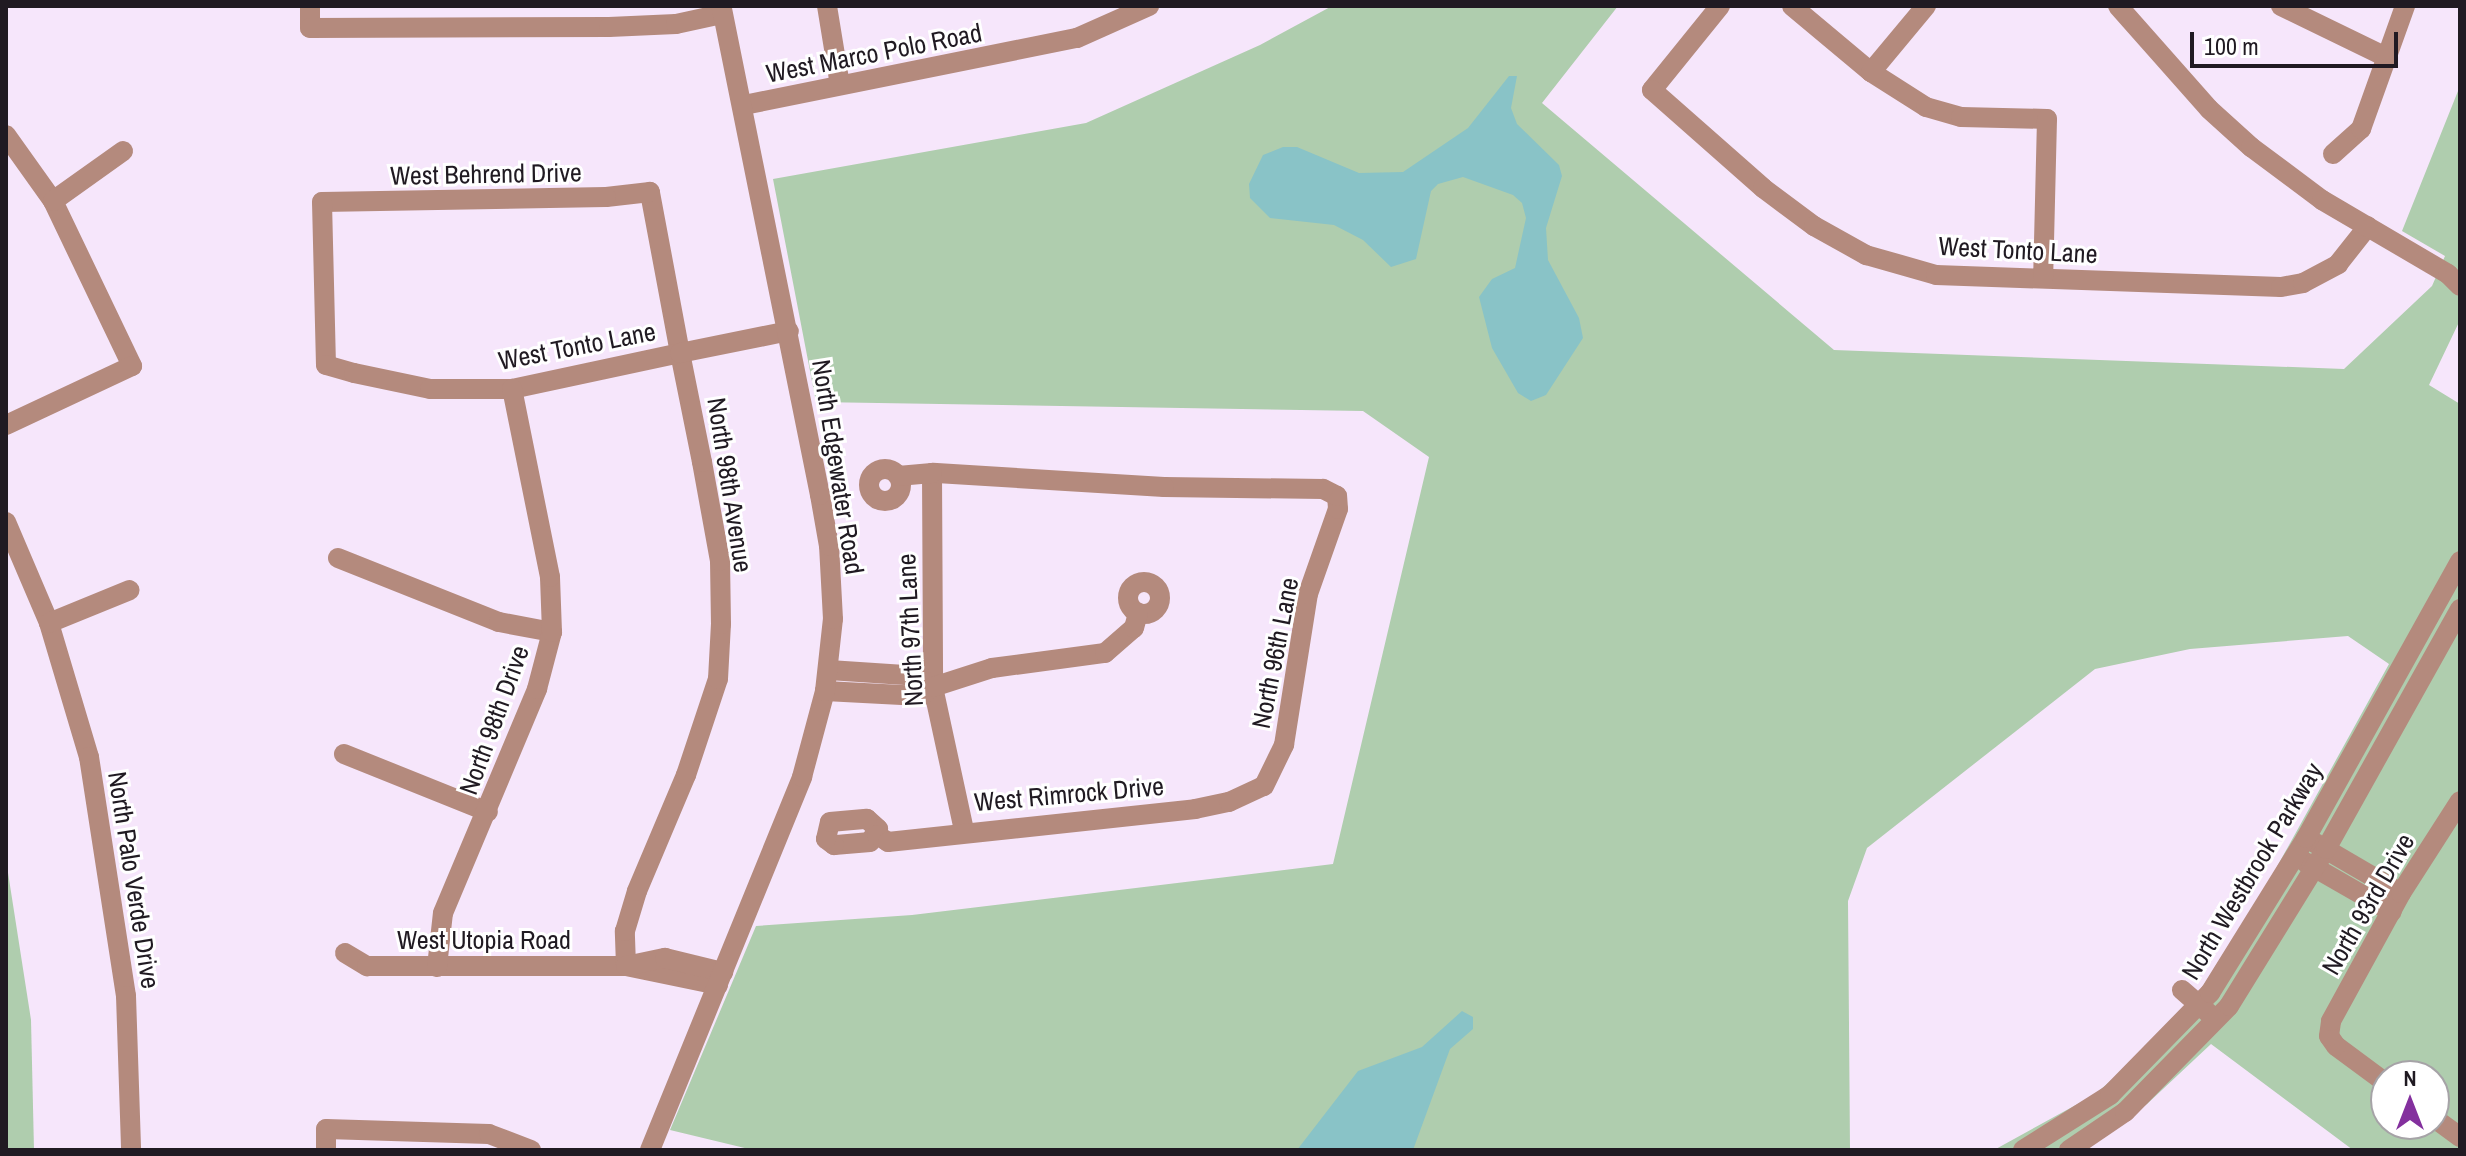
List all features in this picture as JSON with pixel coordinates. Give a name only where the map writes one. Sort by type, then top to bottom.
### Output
[{"type":"street","points":[[310,6],[310,28],[609,16],[676,24],[721,10]]},
{"type":"street","points":[[827,6],[840,85]]},
{"type":"street","name":"West Marco Polo Road","points":[[744,105],[1077,38],[1149,6]]},
{"type":"street","name":"West Tonto Lane","points":[[1720,6],[1652,90],[1763,188],[1814,226],[1866,255],[1936,275],[2281,287],[2310,280],[2338,264],[2368,226]]},
{"type":"street","points":[[1792,6],[1871,72],[1926,107],[1961,117],[2047,119],[2043,278]]},
{"type":"street","points":[[1871,72],[1926,6]]},
{"type":"street","points":[[2118,6],[2209,109],[2251,147],[2322,200],[2456,279]]},
{"type":"street","points":[[2281,6],[2388,58]]},
{"type":"street","points":[[2333,154],[2361,129],[2405,6]]},
{"type":"street","name":"North Edgewater Road","points":[[650,1150],[802,777],[829,670],[829,546],[744,105],[721,10]]},
{"type":"street","points":[[6,135],[53,201],[132,366],[6,425]]},
{"type":"street","points":[[53,201],[123,151]]},
{"type":"street","name":"West Behrend Drive","points":[[326,365],[322,202],[606,197],[650,192]]},
{"type":"street","name":"North 98th Avenue","points":[[626,966],[625,931],[637,891],[686,775],[718,679],[720,561],[650,192]]},
{"type":"street","name":"West Tonto Lane","points":[[326,365],[430,389],[512,389],[789,331]]},
{"type":"street","name":"North 98th Drive","points":[[437,967],[443,913],[488,812],[537,689],[552,632],[550,577],[512,389]]},
{"type":"street","points":[[898,476],[932,473]]},
{"type":"street","name":"North 96th Lane","points":[[932,473],[1164,487],[1323,489],[1337,496],[1338,509],[1308,594],[1284,745],[1264,786]]},
{"type":"street","name":"North 97th Lane","points":[[932,473],[933,687],[964,830]]},
{"type":"street","name":"North Palo Verde Drive","points":[[6,522],[49,623],[89,757],[126,996],[131,1150]]},
{"type":"street","points":[[338,558],[499,622],[552,632]]},
{"type":"street","name":"North Westbrook Parkway","points":[[2035,1147],[2110,1095],[2200,1006],[2306,838],[2460,561]]},
{"type":"street","points":[[49,623],[130,590]]},
{"type":"street","name":"North Westbrook Parkway","points":[[2069,1150],[2125,1112],[2217,1021],[2315,868],[2460,609]]},
{"type":"street","points":[[825,691],[921,696],[933,687],[992,668],[1105,653],[1134,628],[1138,613]]},
{"type":"street","points":[[829,670],[877,677],[920,676],[933,687]]},
{"type":"street","points":[[344,754],[488,812]]},
{"type":"street","name":"West Rimrock Drive","points":[[877,835],[888,842],[964,830],[1195,809],[1229,802],[1264,786]]},
{"type":"street","name":"North 93rd Drive","points":[[2370,1070],[2329,1036],[2331,1021],[2401,893],[2460,801]]},
{"type":"street","points":[[2306,838],[2401,893]]},
{"type":"street","points":[[2295,856],[2392,912]]},
{"type":"street","name":"West Utopia Road","points":[[345,953],[367,966],[626,966],[665,958],[720,979]]},
{"type":"street","points":[[2182,990],[2217,1021]]},
{"type":"street","points":[[326,1140],[489,1134],[531,1150]]},
{"type":"shaded area","points":[[1332,6],[1618,6],[1542,103],[1834,350],[2344,369],[2432,286],[2445,256],[2402,231],[2460,86],[2460,271],[2450,286],[2460,294],[2460,320],[2429,385],[2460,404],[2460,1150],[2353,1150],[2211,1044],[2147,1104],[2083,1150],[1994,1150],[2094,1095],[2149,1048],[2198,994],[2268,883],[2389,664],[2348,636],[2190,649],[2095,669],[1867,848],[1848,901],[1850,1150],[753,1150],[670,1130],[756,926],[912,915],[1333,864],[1429,457],[1363,411],[816,402],[773,179],[1086,123],[1260,45]]},
{"type":"shaded area","points":[[1509,76],[1517,76],[1511,108],[1517,124],[1559,165],[1562,176],[1546,228],[1548,260],[1579,318],[1583,338],[1546,395],[1531,401],[1518,393],[1492,348],[1479,297],[1492,279],[1515,268],[1526,218],[1522,203],[1513,195],[1463,177],[1438,184],[1431,191],[1416,259],[1391,267],[1363,240],[1334,225],[1270,218],[1250,198],[1249,184],[1263,155],[1283,147],[1297,147],[1359,173],[1403,172],[1468,128]]},
{"type":"shaded area","points":[[6,860],[31,1020],[34,1150],[6,1150]]},
{"type":"shaded area","points":[[1462,1011],[1473,1017],[1473,1029],[1450,1049],[1413,1150],[1297,1150],[1358,1071],[1422,1047]]}]
